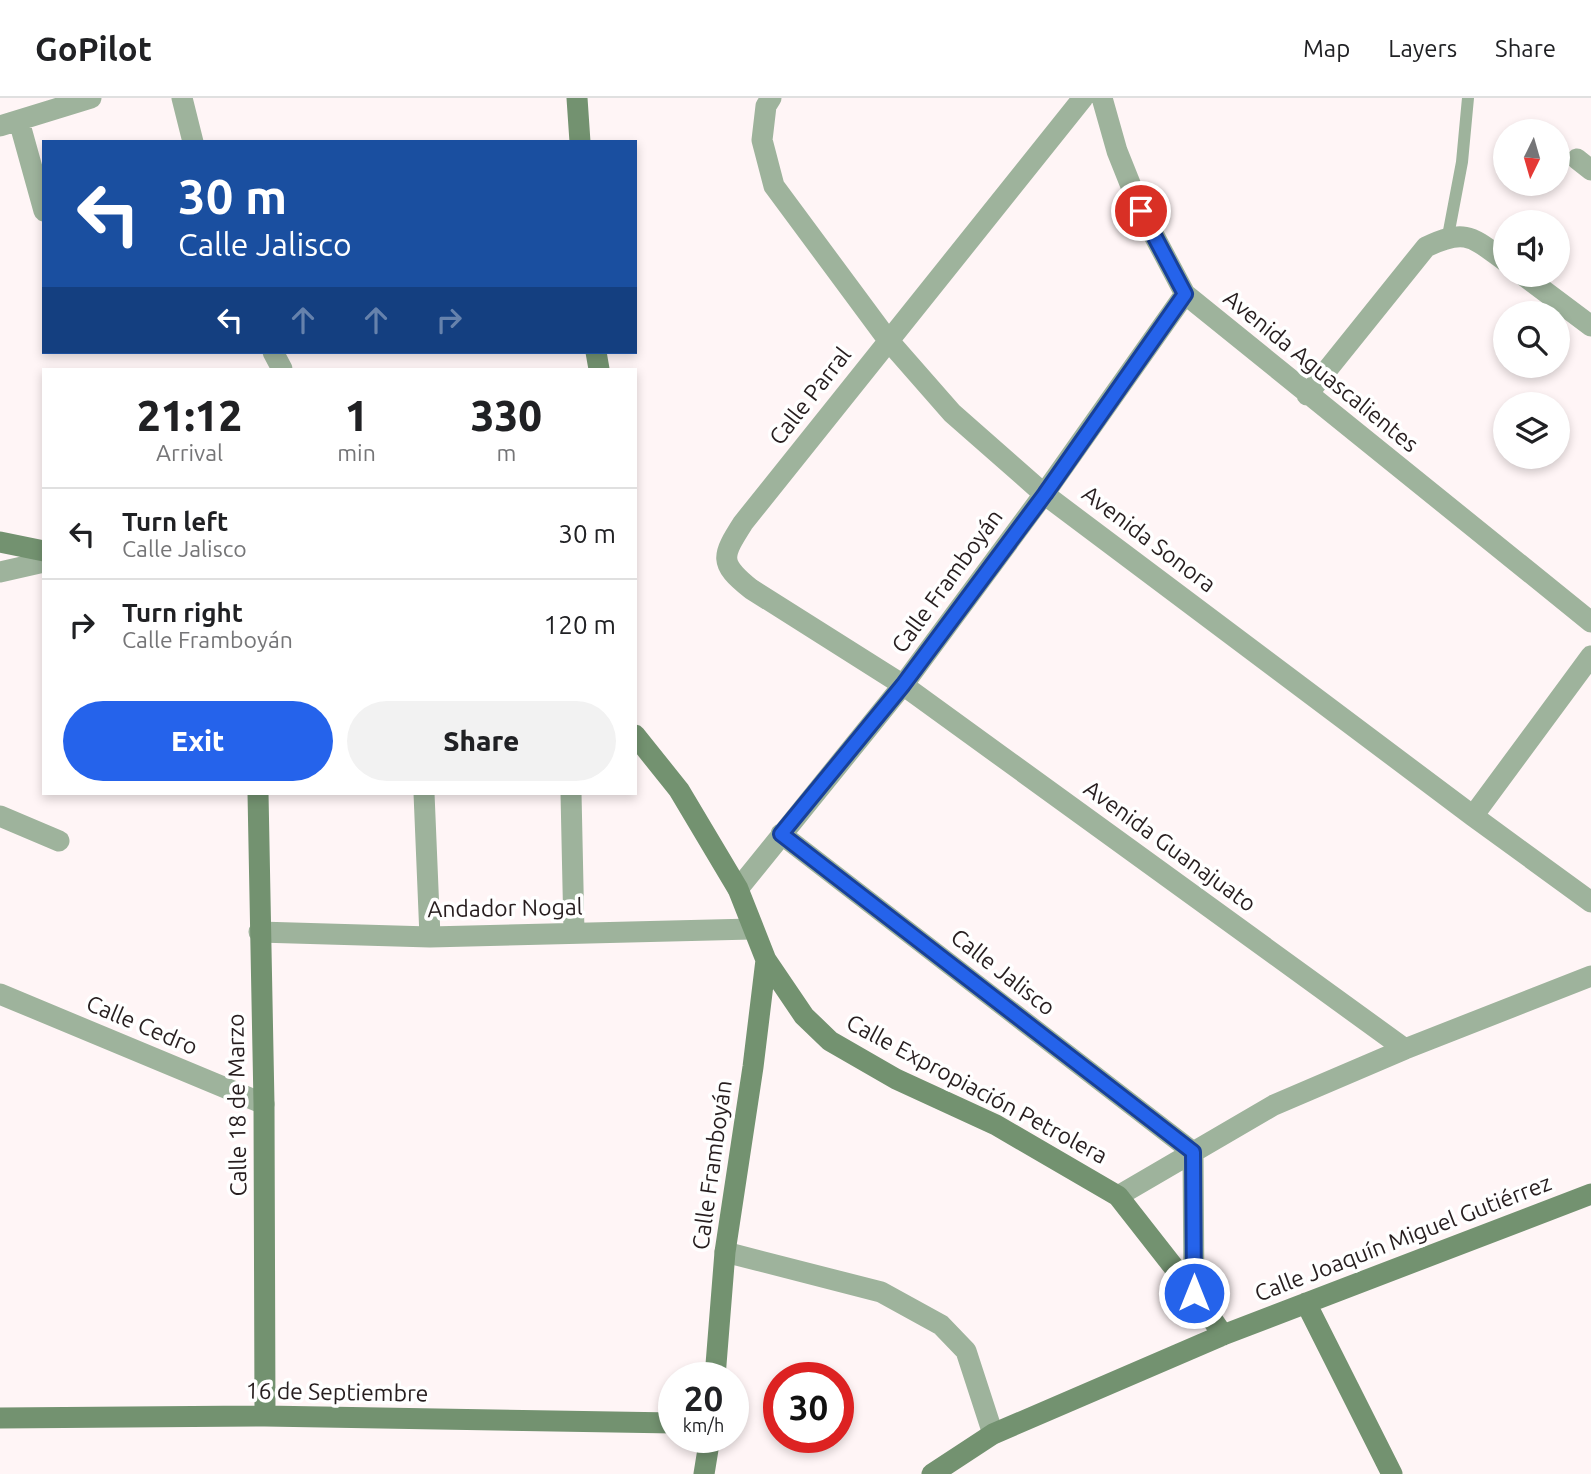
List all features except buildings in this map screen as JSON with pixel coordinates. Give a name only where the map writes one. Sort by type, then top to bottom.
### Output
[{"type":"street","points":[[42,206],[9,123],[63,101],[91,98]]},
{"type":"street","points":[[182,98],[193,140]]},
{"type":"street","points":[[577,98],[580,140]]},
{"type":"street","name":"Avenida Sonora","points":[[771,98],[766,106],[762,140],[774,186],[888,340],[952,413],[1045,494],[1591,902]]},
{"type":"street","name":"Calle Parral","points":[[903,685],[733,575],[727,563],[727,547],[743,523],[888,340],[1083,98]]},
{"type":"street","name":"Avenida Aguascalientes","points":[[1102,98],[1117,152],[1141,211],[1185,294],[1591,622]]},
{"type":"street","points":[[1307,395],[1426,247],[1448,236],[1469,236],[1493,253]]},
{"type":"street","points":[[1539,287],[1591,326]]},
{"type":"street","name":"Calle Framboyán","points":[[738,889],[903,685],[1045,494],[1185,294]]},
{"type":"street","points":[[0,542],[42,551]]},
{"type":"street","points":[[0,572],[42,562]]},
{"type":"street","points":[[1473,816],[1591,656]]},
{"type":"street","name":"Avenida Guanajuato","points":[[903,685],[1405,1049]]},
{"type":"street","name":"Calle Expropiación Petrolera","points":[[637,738],[679,790],[738,889],[766,960],[804,1016],[830,1041],[896,1079],[996,1125],[1118,1196],[1194,1293],[1223,1335]]},
{"type":"street","name":"Calle 18 de Marzo","points":[[258,795],[264,1104],[265,1416]]},
{"type":"street","points":[[424,795],[429,937]]},
{"type":"street","points":[[571,795],[574,933]]},
{"type":"street","points":[[0,816],[59,841]]},
{"type":"street","name":"Calle Jalisco","points":[[781,834],[1193,1152]]},
{"type":"street","name":"Andador Nogal","points":[[259,932],[429,937],[752,929]]},
{"type":"street","name":"Calle Framboyán","points":[[717,1362],[725,1252],[766,960]]},
{"type":"street","points":[[1118,1196],[1274,1105],[1405,1049],[1591,976]]},
{"type":"street","name":"Calle Cedro","points":[[0,994],[264,1104]]},
{"type":"street","points":[[1193,1152],[1194,1293]]},
{"type":"street","name":"Calle Joaquín Miguel Gutiérrez","points":[[932,1474],[993,1434],[1223,1335],[1591,1194]]},
{"type":"street","points":[[725,1252],[881,1292],[941,1325],[966,1351],[993,1434]]},
{"type":"street","points":[[1306,1303],[1392,1474]]},
{"type":"street","name":"16 de Septiembre","points":[[0,1418],[265,1416],[658,1423]]},
{"type":"street","points":[[704,1474],[707,1453]]},
{"type":"lane","points":[[1448,236],[1462,162],[1468,98]]},
{"type":"route","points":[[1141,211],[1185,294],[1045,494],[903,685],[781,834],[1193,1152],[1194,1293]]}]
